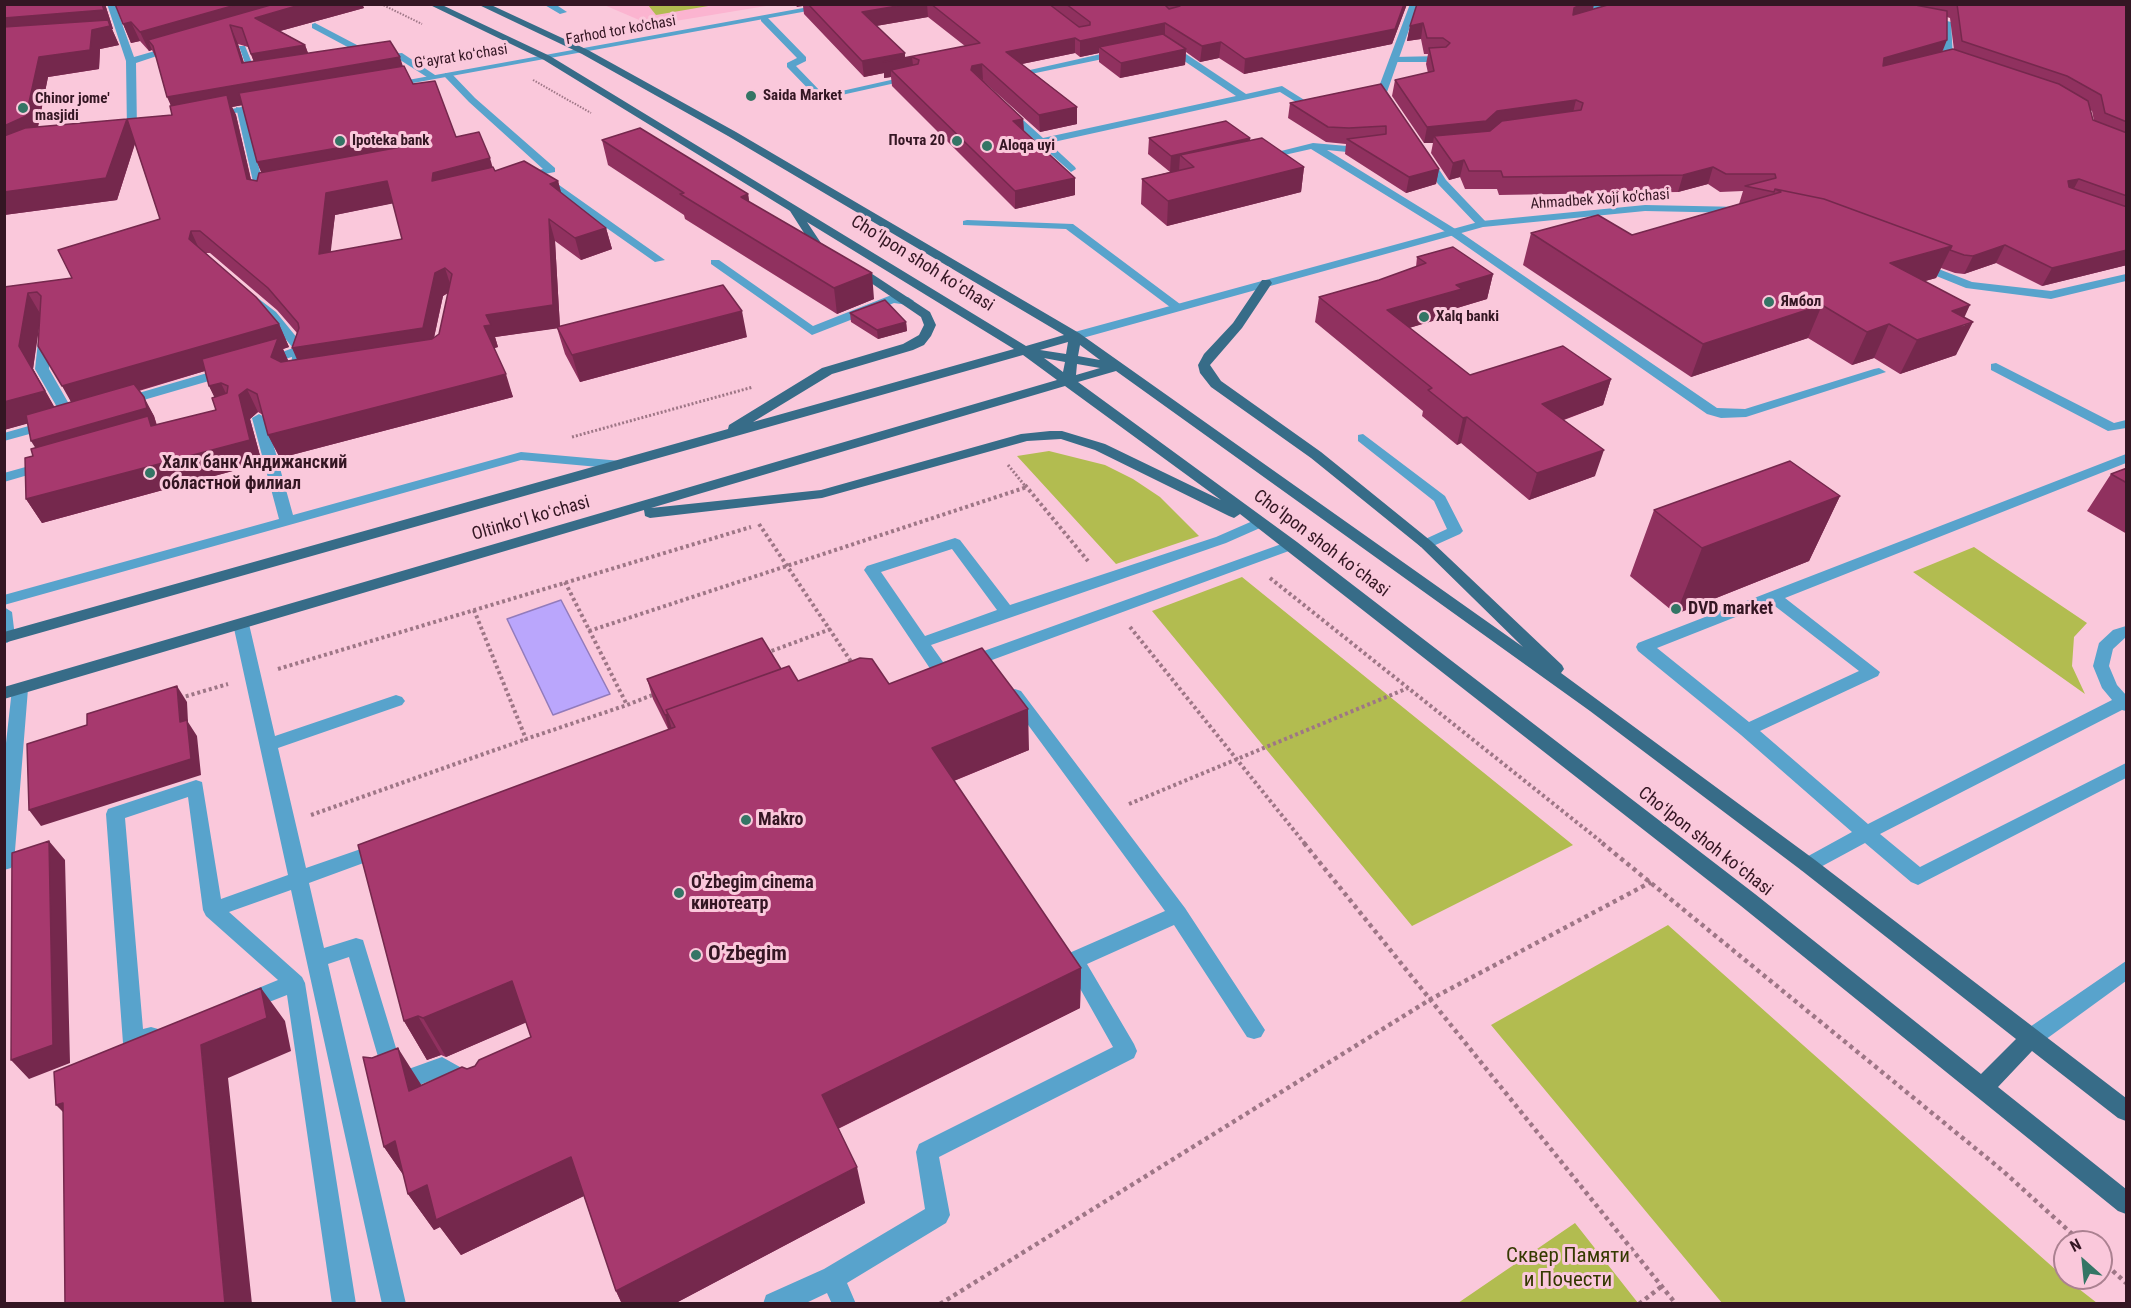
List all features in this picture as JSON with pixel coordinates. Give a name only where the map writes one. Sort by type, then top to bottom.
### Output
[{"type":"main road","name":"Choʻlpon shoh koʻchasi","points":[[432,4],[547,58],[1026,351],[1292,545],[1748,900],[2127,1203]]},
{"type":"main road","name":"Choʻlpon shoh koʻchasi","points":[[481,4],[585,51],[732,134],[1075,336],[1596,707],[1808,865],[2127,1111]]},
{"type":"main road","points":[[721,437],[828,371],[920,342],[929,330],[929,320],[908,301],[817,245],[792,206]]},
{"type":"main road","points":[[1266,283],[1238,325],[1209,357],[1204,365],[1207,373],[1225,391],[1316,455],[1426,544],[1596,707]]},
{"type":"main road","name":"Oltinkoʻl koʻchasi","points":[[6,637],[1075,336]]},
{"type":"main road","points":[[1068,383],[1075,336]]},
{"type":"main road","points":[[1026,351],[1116,367]]},
{"type":"main road","name":"Oltinkoʻl koʻchasi","points":[[12,691],[1068,383],[1116,367]]},
{"type":"main road","points":[[610,517],[822,494],[1026,437],[1062,435],[1100,447],[1173,481],[1292,545]]},
{"type":"main road","points":[[1982,1088],[2031,1038]]},
{"type":"street","points":[[111,4],[131,61],[137,130],[120,132]]},
{"type":"street","points":[[547,4],[563,12]]},
{"type":"street","name":"Farhod tor ko'chasi","points":[[547,58],[842,4]]},
{"type":"street","points":[[1395,111],[1376,93],[1394,60],[1414,4]]},
{"type":"street","points":[[1584,23],[1605,15],[1592,10],[1604,4]]},
{"type":"street","points":[[764,19],[803,59],[790,65],[822,98],[914,78]]},
{"type":"street","points":[[1935,20],[1947,21],[1948,60]]},
{"type":"street","points":[[315,26],[375,58]]},
{"type":"street","points":[[109,34],[120,33]]},
{"type":"street","points":[[1154,46],[1166,44],[1244,97]]},
{"type":"street","points":[[131,61],[185,46]]},
{"type":"street","points":[[242,48],[254,79],[265,77]]},
{"type":"street","points":[[1026,72],[1131,51]]},
{"type":"street","points":[[353,62],[399,55],[433,77]]},
{"type":"street","name":"Gʻayrat koʻchasi","points":[[376,87],[547,58]]},
{"type":"street","points":[[1394,60],[1440,59]]},
{"type":"street","points":[[1937,60],[1948,60],[1970,68]]},
{"type":"street","points":[[448,75],[472,100],[551,170]]},
{"type":"street","points":[[1041,142],[1282,89],[1304,104],[1338,99]]},
{"type":"street","points":[[207,116],[273,104]]},
{"type":"street","points":[[1001,106],[1071,169]]},
{"type":"street","points":[[239,109],[261,194],[272,188]]},
{"type":"street","points":[[1247,160],[1312,146],[1347,149],[1378,145]]},
{"type":"street","points":[[1312,146],[1453,232],[1712,411],[1721,414],[1746,413],[1879,372]]},
{"type":"street","points":[[1426,148],[1442,182],[1482,224]]},
{"type":"street","points":[[508,181],[551,170]]},
{"type":"street","points":[[551,170],[547,184],[659,260]]},
{"type":"street","name":"Ahmadbek Xoji ko'chasi","points":[[1075,336],[1482,224],[1645,208],[1754,212]]},
{"type":"street","points":[[968,223],[1069,226],[1178,307]]},
{"type":"street","points":[[1903,259],[1970,285],[2051,296],[2127,278]]},
{"type":"street","points":[[715,261],[812,332],[893,299],[908,301]]},
{"type":"street","points":[[247,293],[272,315],[301,350]]},
{"type":"street","points":[[4,437],[76,417],[42,369],[46,320]]},
{"type":"street","points":[[291,379],[301,350]]},
{"type":"street","points":[[114,405],[301,350]]},
{"type":"street","points":[[1996,367],[2113,428],[2127,424]]},
{"type":"street","points":[[259,418],[287,521]]},
{"type":"street","points":[[1363,438],[1440,500],[1455,531],[1426,544]]},
{"type":"street","points":[[4,600],[521,456],[621,465]]},
{"type":"street","points":[[2127,459],[1644,647],[1747,730],[1918,877],[2127,770]]},
{"type":"street","points":[[4,478],[61,461]]},
{"type":"street","points":[[921,643],[1221,540],[1255,525]]},
{"type":"street","points":[[939,669],[872,570],[955,543],[1007,612]]},
{"type":"street","points":[[917,677],[986,656],[1292,545]]},
{"type":"street","points":[[1747,730],[1872,672],[1773,597]]},
{"type":"street","points":[[4,612],[6,637]]},
{"type":"street","points":[[241,624],[251,677],[393,1304]]},
{"type":"street","points":[[1808,865],[1866,833],[2125,704],[2110,688],[2101,666],[2105,647],[2119,634],[2127,632]]},
{"type":"street","points":[[986,656],[1178,914],[1254,1030]]},
{"type":"street","points":[[4,863],[12,691]]},
{"type":"street","points":[[267,745],[396,701]]},
{"type":"street","points":[[166,1031],[134,1043],[116,814],[196,787],[213,910],[295,983],[344,1304]]},
{"type":"street","points":[[213,910],[399,843]]},
{"type":"street","points":[[1074,960],[1178,914]]},
{"type":"street","points":[[775,1304],[833,1278],[938,1215],[927,1152],[1126,1051],[1062,942]]},
{"type":"street","points":[[315,959],[356,946],[396,1084],[442,1067],[488,1095]]},
{"type":"street","points":[[2031,1038],[2127,970]]},
{"type":"street","points":[[231,1007],[295,983]]},
{"type":"street","points":[[833,1278],[844,1304]]},
{"type":"path","points":[[381,4],[430,28]]},
{"type":"path","points":[[505,65],[592,114]]},
{"type":"path","points":[[569,438],[764,384]]},
{"type":"path","points":[[992,446],[1103,580]]},
{"type":"path","points":[[590,631],[1027,487]]},
{"type":"path","points":[[172,700],[770,521]]},
{"type":"path","points":[[759,524],[855,666]]},
{"type":"path","points":[[1250,562],[1651,882],[2003,1171],[2068,1230]]},
{"type":"path","points":[[565,582],[627,705]]},
{"type":"path","points":[[474,610],[526,739]]},
{"type":"path","points":[[1116,610],[1676,1304]]},
{"type":"path","points":[[756,657],[831,629]]},
{"type":"path","points":[[1104,814],[1408,688]]},
{"type":"path","points":[[285,825],[660,693]]},
{"type":"path","points":[[940,1304],[1431,999],[1651,882]]},
{"type":"path","points":[[2113,1271],[2127,1283]]},
{"type":"path","points":[[1639,1304],[1662,1286]]},
{"type":"shaded area","points":[[604,5],[772,5],[651,25]]},
{"type":"shaded area","points":[[561,600],[610,694],[553,715],[507,619]]},
{"type":"green space","points":[[714,4],[656,15],[648,5]]},
{"type":"green space","points":[[1049,451],[1105,465],[1133,479],[1160,497],[1199,536],[1116,564],[1017,456]]},
{"type":"green space","points":[[1974,547],[2087,623],[2074,637],[2072,666],[2085,694],[1913,572]]},
{"type":"green space","points":[[1242,577],[1573,845],[1412,926],[1152,611]]},
{"type":"green space","points":[[1668,925],[2053,1267],[2053,1290],[2080,1290],[2097,1303],[1722,1303],[1491,1025]]},
{"type":"green space","name":"Сквер Памяти и Почести","points":[[1575,1223],[1638,1303],[1458,1303]]},
{"type":"building","points":[[4,4],[102,4],[104,10],[4,18]]},
{"type":"building","points":[[115,4],[239,4],[140,32],[131,22],[123,24]]},
{"type":"building","points":[[274,4],[303,4],[255,18],[305,45],[251,54],[242,28],[230,25],[242,63],[390,41],[400,57],[167,97],[153,46],[148,40]]},
{"type":"building","points":[[808,4],[909,4],[862,12],[905,53],[862,61]]},
{"type":"building","points":[[931,4],[1049,4],[1079,27],[1090,25],[1090,22],[1066,4],[1164,4],[1169,9],[1180,6],[1179,4],[1404,4],[1395,29],[1245,59],[1221,42],[1202,46],[1165,23],[1080,41],[1075,38],[1006,52],[1077,107],[1039,115],[982,64],[972,66],[971,70],[1023,119],[1013,121],[1075,178],[1015,191],[891,70],[918,64],[919,60],[912,57],[883,62],[980,43]]},
{"type":"building","points":[[1417,4],[1582,4],[1574,8],[1573,15],[1611,4],[1910,4],[1947,11],[1947,40],[1884,58],[1883,66],[1953,49],[2059,84],[2088,101],[2093,120],[2127,133],[2127,196],[2079,179],[2068,181],[2069,187],[2127,207],[2127,250],[2052,268],[2005,245],[1973,256],[1964,255],[1950,250],[1952,246],[1824,199],[1775,189],[1774,192],[1745,186],[1776,178],[1775,174],[1726,174],[1713,167],[1683,175],[1503,177],[1501,171],[1469,171],[1464,160],[1453,163],[1434,136],[1490,131],[1502,121],[1581,110],[1583,103],[1576,100],[1497,111],[1486,121],[1427,127],[1395,80],[1434,71],[1429,48],[1446,47],[1450,43],[1443,38],[1427,38],[1423,23],[1410,26]]},
{"type":"building","points":[[1957,4],[2127,4],[2127,122],[2105,113],[2101,95],[2067,76],[1962,41]]},
{"type":"building","points":[[108,20],[110,26],[92,30],[90,50],[39,57],[26,116],[4,126],[4,27]]},
{"type":"building","points":[[1163,34],[1186,49],[1121,63],[1099,47]]},
{"type":"building","points":[[404,66],[413,84],[435,81],[456,137],[479,132],[490,158],[433,173],[432,181],[493,167],[495,171],[524,161],[558,181],[550,184],[606,228],[575,238],[549,219],[553,305],[486,315],[491,325],[484,326],[506,374],[268,435],[257,394],[247,389],[239,395],[250,440],[26,499],[25,458],[33,456],[31,449],[148,416],[151,426],[216,410],[212,398],[227,393],[228,386],[221,383],[209,386],[202,359],[278,338],[271,357],[281,362],[432,339],[439,334],[452,274],[445,268],[435,273],[423,328],[292,348],[299,328],[298,323],[268,288],[200,231],[191,231],[189,239],[256,297],[279,324],[62,386],[38,346],[41,296],[37,292],[28,293],[19,346],[45,391],[4,402],[4,287],[72,278],[58,250],[160,219],[127,119],[172,115],[170,106],[227,95],[247,179],[257,181],[259,173],[406,146],[413,141],[406,136],[257,162],[239,93]],"holes":[[[387,181],[402,239],[319,254],[326,193]]]},
{"type":"building","points":[[1381,84],[1439,169],[1409,177],[1347,139],[1386,134],[1386,126],[1328,127],[1290,103]]},
{"type":"building","points":[[127,119],[106,178],[4,192],[4,136],[25,128]]},
{"type":"building","points":[[1226,121],[1250,138],[1171,156],[1149,138]]},
{"type":"building","points":[[640,128],[748,194],[741,197],[872,273],[834,288],[680,194],[684,193],[602,140]]},
{"type":"building","points":[[1262,138],[1304,167],[1168,201],[1142,179],[1194,167],[1180,155]]},
{"type":"building","points":[[1775,189],[1824,199],[1952,246],[1890,263],[1970,305],[1952,311],[1973,322],[1917,340],[1889,324],[1867,332],[1822,305],[1703,344],[1531,233],[1598,215],[1632,235],[1781,192]]},
{"type":"building","points":[[1453,247],[1493,274],[1456,285],[1462,289],[1387,310],[1470,375],[1563,346],[1611,379],[1542,404],[1604,450],[1537,473],[1467,417],[1463,418],[1428,390],[1432,388],[1319,297],[1379,280],[1426,263],[1417,257]]},
{"type":"building","points":[[723,285],[742,311],[572,355],[557,327]]},
{"type":"building","points":[[885,300],[906,322],[877,330],[850,313]]},
{"type":"building","points":[[134,384],[144,397],[147,408],[31,441],[26,415]]},
{"type":"building","points":[[1790,461],[1840,496],[1702,548],[1654,510]]},
{"type":"building","points":[[2127,468],[2127,483],[2111,474]]},
{"type":"building","points":[[762,638],[781,669],[666,710],[668,714],[665,715],[647,679]]},
{"type":"building","points":[[982,648],[1028,709],[932,748],[1081,968],[822,1095],[857,1167],[616,1291],[571,1157],[436,1220],[427,1185],[408,1194],[395,1141],[384,1147],[363,1057],[372,1058],[398,1048],[409,1091],[462,1067],[467,1069],[475,1066],[479,1060],[531,1037],[512,981],[423,1018],[418,1016],[404,1021],[358,845],[675,727],[666,710],[789,666],[798,681],[860,658],[872,659],[889,684]]},
{"type":"building","points":[[177,686],[180,722],[187,720],[191,759],[29,810],[27,744],[87,725],[87,714]]},
{"type":"building","points":[[49,841],[53,1045],[11,1060],[12,853]]},
{"type":"building","points":[[261,988],[267,1018],[201,1045],[225,1304],[65,1304],[63,1103],[56,1105],[54,1072]]},
{"type":"place","name":"Saida Market","points":[[751,96]]},
{"type":"place","name":"Chinor jome' masjidi","points":[[23,108]]},
{"type":"place","name":"Ipoteka bank","points":[[340,141]]},
{"type":"place","name":"Почта 20","points":[[957,141]]},
{"type":"place","name":"Aloqa uyi","points":[[987,146]]},
{"type":"place","name":"Ямбол","points":[[1769,302]]},
{"type":"place","name":"Xalq banki","points":[[1424,317]]},
{"type":"place","name":"Халк банк Андижанский областной филиал","points":[[150,473]]},
{"type":"place","name":"DVD market","points":[[1676,609]]},
{"type":"place","name":"Makro","points":[[746,820]]},
{"type":"place","name":"O'zbegim cinema кинотеатр","points":[[679,893]]},
{"type":"place","name":"O’zbegim","points":[[696,955]]}]
